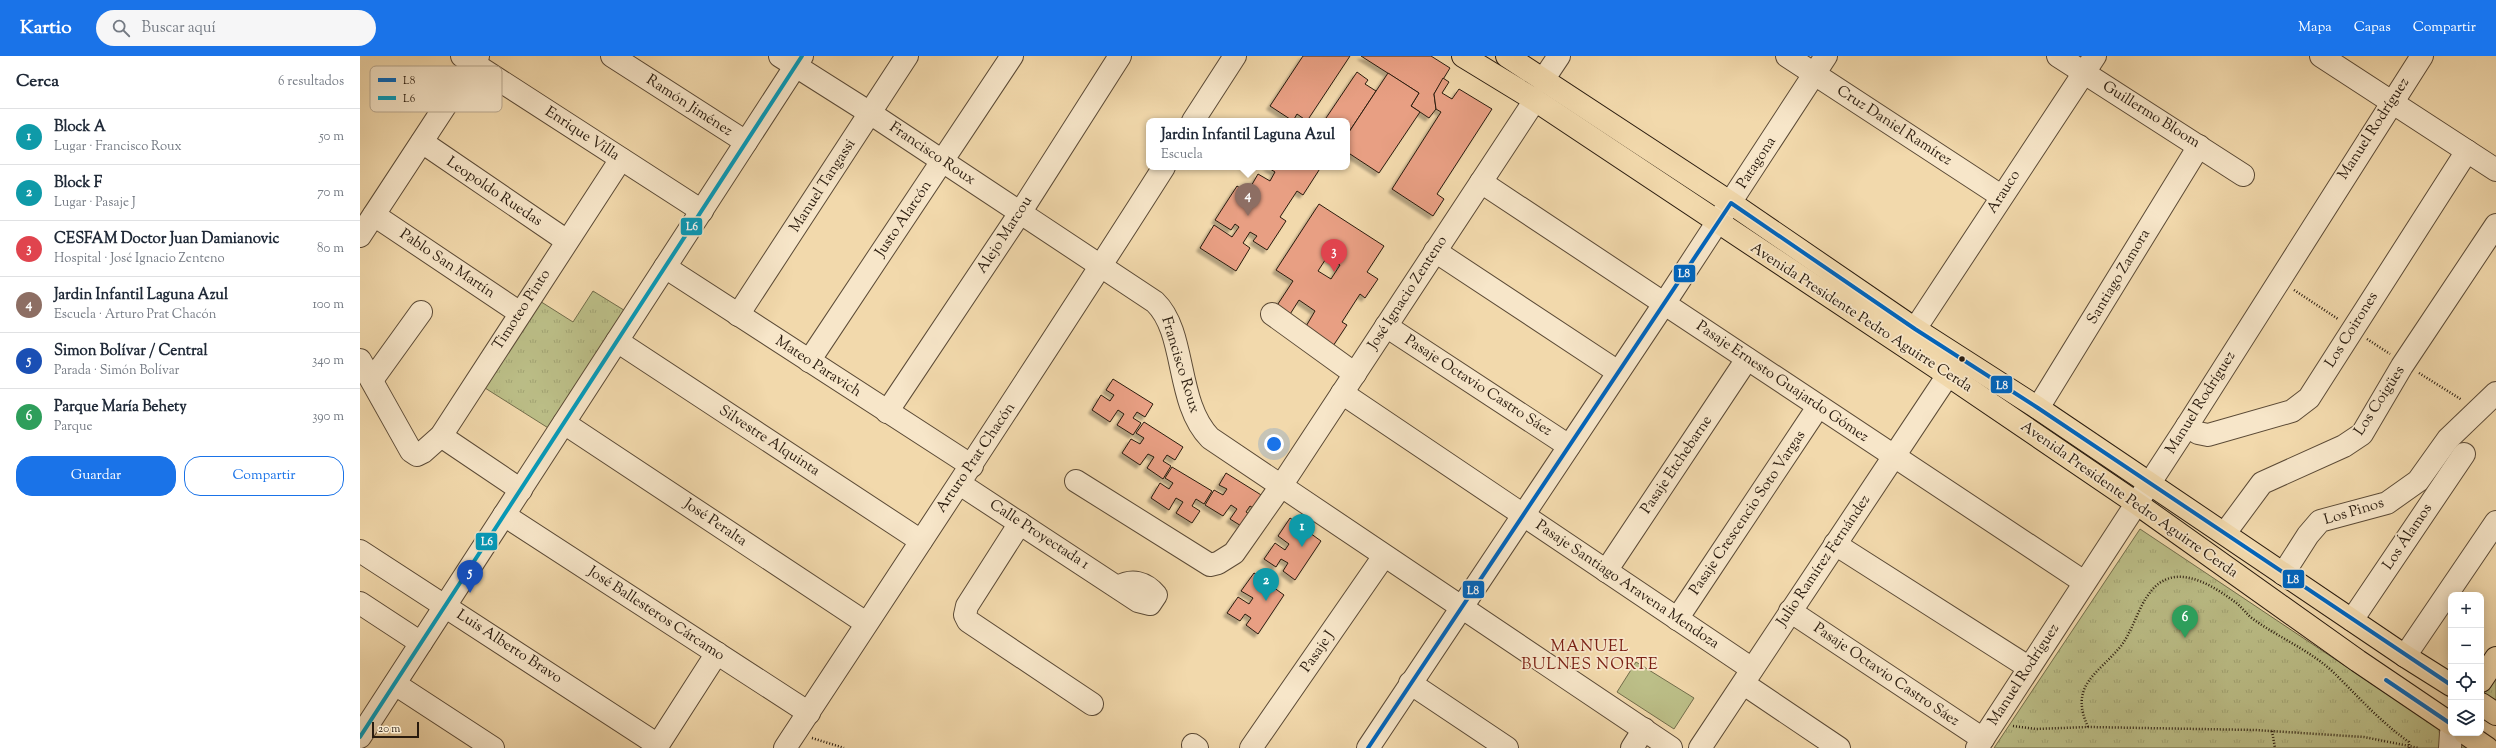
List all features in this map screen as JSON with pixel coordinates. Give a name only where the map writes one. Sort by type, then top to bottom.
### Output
[{"type":"main road","name":"Avenida Presidente Pedro Aguirre Cerda","points":[[1463,56],[1535,100],[1948,375],[2136,503],[2358,661],[2448,722]]},
{"type":"main road","name":"Avenida Presidente Pedro Aguirre Cerda","points":[[1507,56],[1731,203],[1914,329],[2038,408],[2405,656],[2448,683]]},
{"type":"main road","points":[[1535,100],[1543,80]]},
{"type":"main road","points":[[2484,676],[2496,658]]},
{"type":"main road","points":[[2484,706],[2496,714]]},
{"type":"main road","points":[[2469,736],[2487,748]]},
{"type":"street","name":"Ramón Jiménez","points":[[612,56],[746,142]]},
{"type":"street","name":"Manuel Tangassi","points":[[738,316],[907,56]]},
{"type":"street","name":"Justo Alarcón","points":[[809,361],[1012,56]]},
{"type":"street","name":"Alejo Marcou","points":[[887,412],[1020,213],[1120,56]]},
{"type":"street","points":[[1195,118],[1235,56]]},
{"type":"street","points":[[1543,80],[1558,56]]},
{"type":"street","name":"Cruz Daniel Ramírez","points":[[1787,56],[2001,196]]},
{"type":"street","name":"Patagona","points":[[1368,748],[1718,223],[1826,56]]},
{"type":"street","name":"Guillermo Bloom","points":[[2058,56],[2089,65],[2199,146],[2243,175]]},
{"type":"street","points":[[2321,56],[2496,170]]},
{"type":"street","name":"Manuel Rodríguez","points":[[1984,737],[2028,667],[2187,426],[2278,279],[2422,56]]},
{"type":"street","name":"Enrique Villa","points":[[471,59],[482,66]]},
{"type":"street","points":[[360,737],[702,211],[746,142],[793,59]]},
{"type":"street","name":"Francisco Roux","points":[[793,59],[870,113],[1155,302],[1163,309],[1168,319],[1186,389],[1199,427],[1210,438],[1671,748]]},
{"type":"street","name":"Arauco","points":[[1914,329],[2089,65]]},
{"type":"street","name":"Enrique Villa","points":[[502,80],[702,211]]},
{"type":"street","name":"José Ignacio Zenteno","points":[[1076,481],[1210,565],[1222,561],[1234,553],[1281,486],[1535,100]]},
{"type":"street","points":[[360,236],[422,142],[440,112]]},
{"type":"street","name":"Leopoldo Ruedas","points":[[422,142],[567,241]]},
{"type":"street","name":"Santiago Zamora","points":[[2038,408],[2199,146]]},
{"type":"street","name":"Los Coirones","points":[[2187,426],[2208,435],[2301,406],[2309,398],[2352,328],[2467,151]]},
{"type":"street","name":"Timoteo Pinto","points":[[372,380],[411,451],[417,455],[423,452],[441,436],[621,159]]},
{"type":"street","name":"Arturo Prat Chacón","points":[[790,740],[809,713],[866,623],[966,475],[1162,170]]},
{"type":"street","name":"Pasaje Ernesto Guajardo Gómez","points":[[1481,182],[1818,407],[2084,582]]},
{"type":"street","name":"Pablo San Martín","points":[[374,215],[520,313]]},
{"type":"street","name":"Los Coigües","points":[[2224,533],[2253,492],[2262,483],[2344,446],[2362,434],[2404,363],[2496,225]]},
{"type":"street","points":[[1435,251],[1618,372]]},
{"type":"street","name":"Mateo Paravich","points":[[665,267],[887,412],[966,475]]},
{"type":"street","points":[[360,360],[372,380],[421,312]]},
{"type":"street","points":[[1272,314],[1355,374]]},
{"type":"street","name":"Pasaje Octavio Castro Sáez","points":[[1386,326],[1569,446]]},
{"type":"street","name":"Silvestre Alquinta","points":[[617,341],[921,541]]},
{"type":"street","name":"Pasaje Etchebarne","points":[[1606,571],[1747,359]]},
{"type":"street","name":"Julio Ramírez Fernández","points":[[1700,748],[1948,375]]},
{"type":"street","name":"Pasaje Santiago Aravena Mendoza","points":[[1342,393],[1677,619],[1839,748]]},
{"type":"street","points":[[2478,410],[2496,393]]},
{"type":"street","name":"Pasaje Crescencio Soto Vargas","points":[[1677,619],[1818,407]]},
{"type":"street","name":"Los Pinos","points":[[2284,574],[2308,536],[2320,521],[2387,503],[2418,481],[2448,439],[2478,410]]},
{"type":"street","name":"José Peralta","points":[[564,423],[866,623]]},
{"type":"street","points":[[441,436],[521,490]]},
{"type":"street","name":"Los Álamos","points":[[2352,620],[2464,454]]},
{"type":"street","name":"Calle Proyectada 1","points":[[966,475],[1020,523],[1118,587]]},
{"type":"street","name":"José Ballesteros Cárcamo","points":[[504,515],[809,713]]},
{"type":"street","points":[[2405,656],[2496,522]]},
{"type":"street","points":[[1020,523],[966,606],[965,615],[968,621],[1092,704]]},
{"type":"street","points":[[1835,544],[2028,667]]},
{"type":"street","name":"Luis Alberto Bravo","points":[[360,551],[446,605],[657,746]]},
{"type":"street","name":"Pasaje J","points":[[1251,748],[1384,556]]},
{"type":"street","points":[[360,603],[422,643]]},
{"type":"street","name":"Pasaje Octavio Castro Sáez","points":[[1790,611],[1984,737]]},
{"type":"street","points":[[657,746],[717,653]]},
{"type":"street","points":[[1410,683],[1507,748]]},
{"type":"street","points":[[395,684],[493,748]]},
{"type":"street","points":[[1632,748],[1644,729]]},
{"type":"street","points":[[2450,748],[2451,736]]},
{"type":"path","points":[[2278,279],[2404,363],[2478,410]]},
{"type":"path","points":[[2088,727],[2082,714],[2081,694],[2089,679],[2122,643],[2153,590],[2161,582],[2176,576],[2200,580],[2236,602],[2252,618],[2279,633],[2290,643],[2305,650],[2331,670],[2379,719],[2409,742],[2409,747]]},
{"type":"path","points":[[1984,737],[2036,729],[2088,727],[2272,731],[2364,737],[2419,748]]},
{"type":"path","points":[[2272,731],[2275,748]]},
{"type":"path","points":[[790,740],[844,748]]},
{"type":"green space","points":[[593,291],[627,312],[553,431],[485,388],[535,298],[573,322]]},
{"type":"green space","points":[[2140,529],[2468,748],[1994,748]]},
{"type":"green space","points":[[1636,662],[1694,698],[1674,729],[1617,692]]},
{"type":"green space","points":[[2496,669],[2496,701],[2484,693],[2484,687]]},
{"type":"building","points":[[1303,56],[1350,56],[1309,118],[1303,118],[1297,114],[1295,118],[1288,118],[1270,106]]},
{"type":"building","points":[[1361,56],[1431,56],[1450,68],[1434,94],[1436,109],[1429,118],[1411,106],[1419,93]]},
{"type":"building","points":[[1357,72],[1368,80],[1365,84],[1376,91],[1350,130],[1350,118],[1326,118]]},
{"type":"building","points":[[1388,73],[1419,93],[1411,106],[1420,112],[1379,173],[1350,154],[1350,130]]},
{"type":"building","points":[[1443,78],[1449,82],[1442,93],[1452,99],[1459,89],[1492,109],[1437,194],[1444,199],[1433,216],[1392,189],[1441,112],[1436,109],[1434,94]]},
{"type":"building","points":[[1272,170],[1319,170],[1303,195],[1297,191],[1280,217],[1286,221],[1267,250],[1253,241],[1257,236],[1250,232],[1243,243],[1250,248],[1236,271],[1200,248],[1214,225],[1232,237],[1239,227],[1235,224],[1231,230],[1215,220],[1237,186],[1254,197],[1256,192],[1250,188],[1258,174],[1270,181],[1275,172]]},
{"type":"building","points":[[1319,204],[1384,246],[1367,272],[1378,279],[1365,298],[1360,294],[1342,322],[1347,325],[1333,346],[1305,328],[1315,311],[1299,300],[1287,319],[1274,310],[1293,281],[1276,270]],"holes":[[[1327,257],[1340,265],[1331,279],[1318,271]]]},
{"type":"building","points":[[1113,379],[1153,404],[1145,417],[1137,412],[1133,418],[1141,423],[1133,435],[1117,425],[1124,414],[1118,410],[1110,422],[1092,410],[1101,395],[1110,401],[1114,395],[1106,390]]},
{"type":"building","points":[[1144,422],[1183,447],[1175,460],[1167,455],[1163,461],[1171,466],[1163,479],[1147,468],[1154,457],[1148,454],[1140,465],[1122,453],[1131,439],[1140,444],[1144,438],[1136,433]]},
{"type":"building","points":[[1172,467],[1212,491],[1204,504],[1196,499],[1192,506],[1200,511],[1192,523],[1176,513],[1183,502],[1176,498],[1169,510],[1151,498],[1160,483],[1169,489],[1173,483],[1165,478]]},
{"type":"building","points":[[1226,473],[1266,498],[1258,511],[1250,506],[1246,512],[1254,517],[1246,529],[1230,519],[1237,509],[1231,505],[1223,516],[1205,505],[1214,490],[1223,495],[1227,489],[1219,485]]},
{"type":"building","points":[[1290,518],[1305,528],[1299,537],[1305,540],[1310,533],[1321,541],[1295,580],[1283,571],[1288,563],[1281,559],[1276,567],[1264,559],[1275,543],[1285,550],[1289,544],[1278,536]]},
{"type":"building","points":[[1254,573],[1268,582],[1263,591],[1268,595],[1273,587],[1284,595],[1258,634],[1246,625],[1251,618],[1245,614],[1240,621],[1227,613],[1238,597],[1249,604],[1253,598],[1241,591]]},
{"type":"transit line","name":"L6","points":[[360,737],[802,56]]},
{"type":"transit line","name":"L8","points":[[1368,748],[1731,203],[1915,329],[2038,408],[2448,683]]},
{"type":"transit line","name":"L8","points":[[2386,680],[2448,722]]},
{"type":"place","name":"Jardin Infantil Laguna Azul","points":[[1248,216]]},
{"type":"place","name":"CESFAM Doctor Juan Damianovic","points":[[1334,272]]},
{"type":"place","name":"Block A","points":[[1302,547]]},
{"type":"place","name":"Simon Bolívar / Central","points":[[470,593]]},
{"type":"place","name":"Block F","points":[[1266,601]]},
{"type":"place","name":"Parque María Behety","points":[[2185,638]]},
{"type":"district","name":"MANUEL BULNES NORTE","points":[[1590,656]]}]
